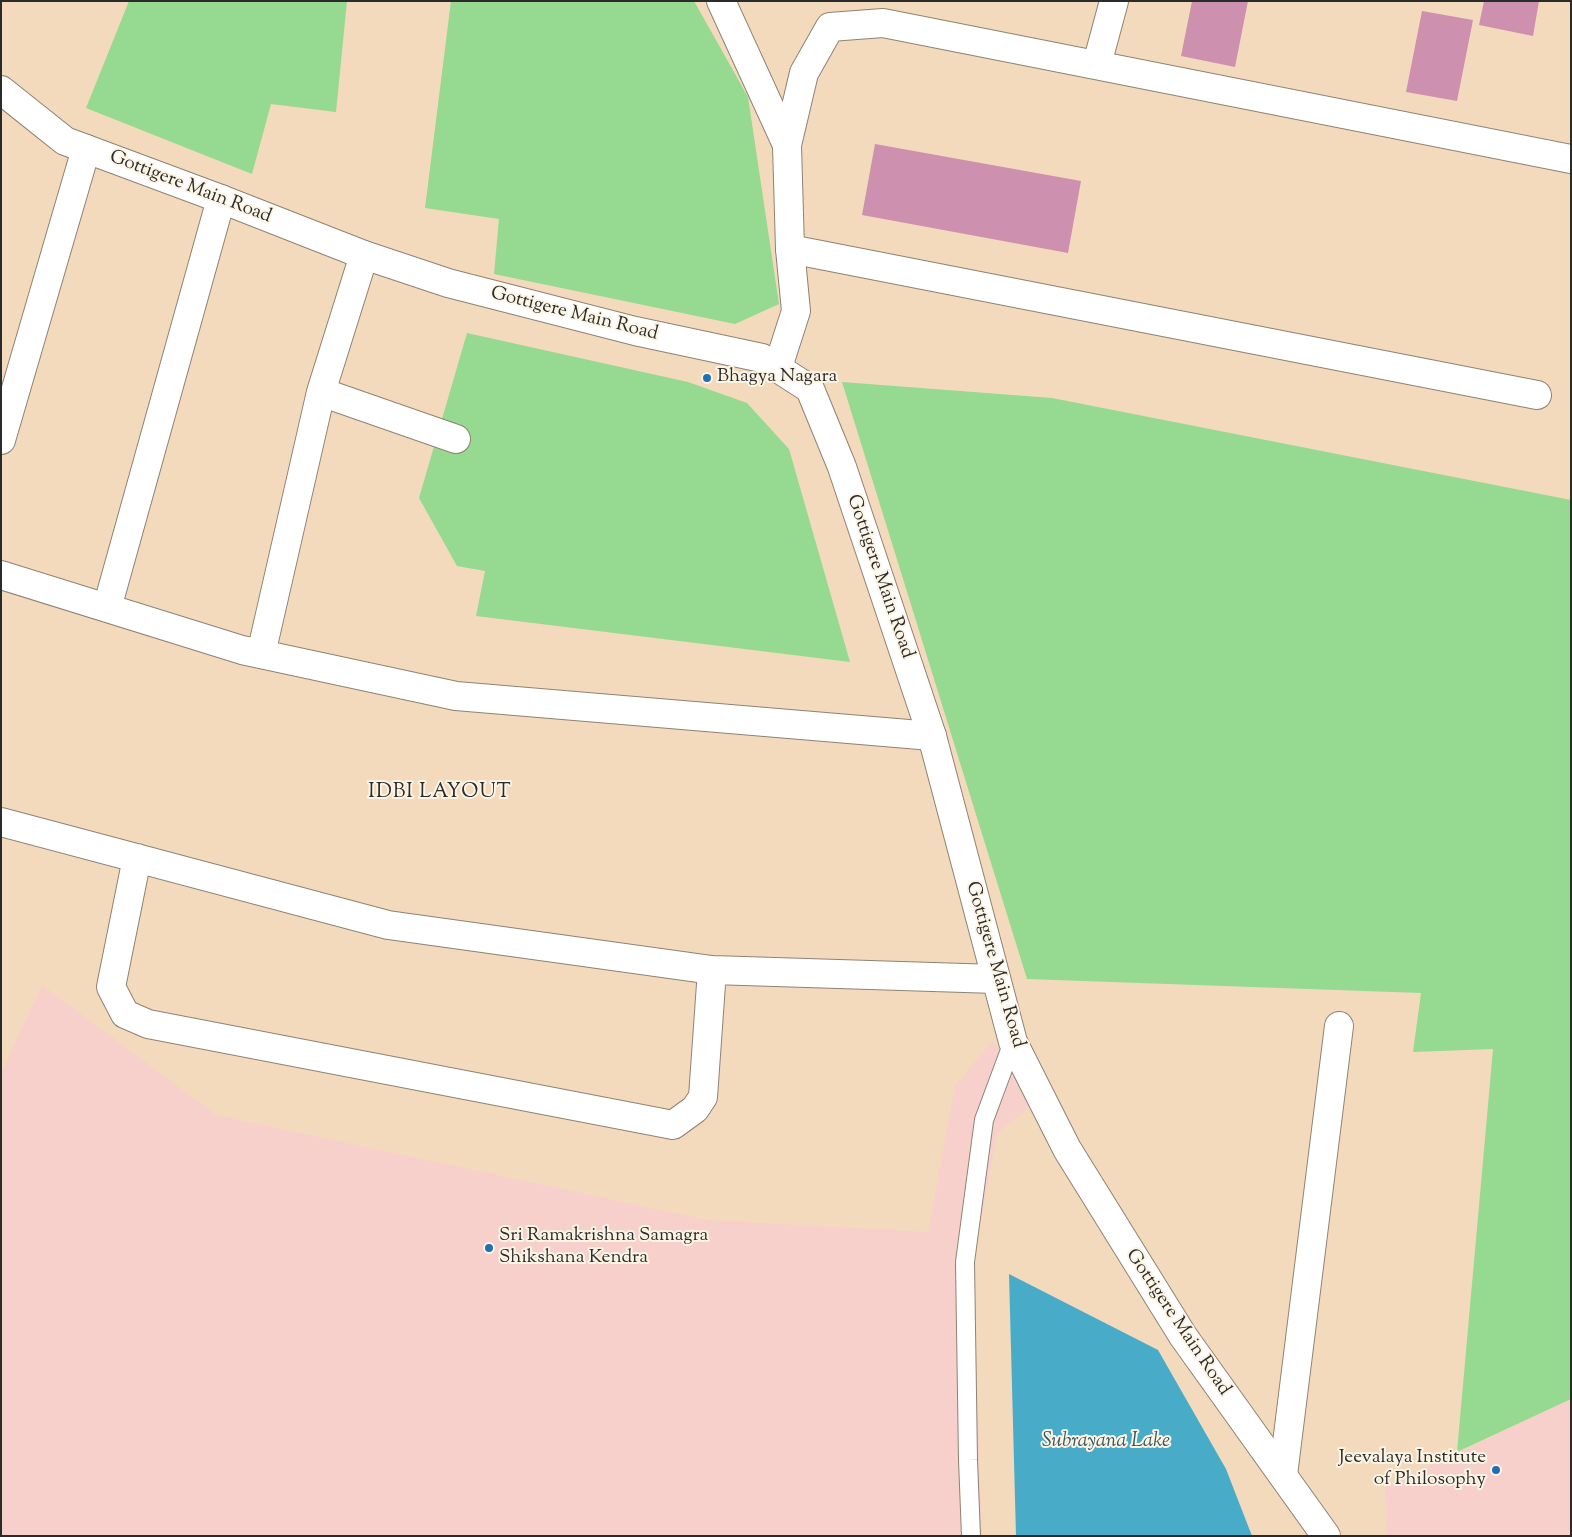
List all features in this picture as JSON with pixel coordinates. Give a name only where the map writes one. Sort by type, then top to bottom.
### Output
[{"type":"street","points":[[721,1],[787,145]]},
{"type":"street","points":[[1097,64],[1114,1]]},
{"type":"street","points":[[778,367],[796,311],[790,249],[787,145],[804,73],[830,27],[883,23],[1571,159]]},
{"type":"street","name":"Gottigere Main Road","points":[[1,90],[65,141],[364,255],[448,283],[635,331],[762,358],[810,389],[842,467],[932,736],[1013,1042],[1067,1149],[1182,1336],[1326,1536]]},
{"type":"street","points":[[1,440],[86,149]]},
{"type":"street","points":[[107,608],[221,199]]},
{"type":"street","points":[[790,249],[1537,395]]},
{"type":"street","points":[[261,654],[321,392],[364,255]]},
{"type":"street","points":[[321,392],[456,439]]},
{"type":"street","points":[[1,575],[242,650],[456,696],[932,736]]},
{"type":"street","points":[[1,822],[388,925],[712,970],[996,979]]},
{"type":"street","points":[[137,858],[111,987],[125,1014],[148,1024],[673,1124],[695,1109],[703,1097],[712,970]]},
{"type":"street","points":[[1283,1475],[1339,1026]]},
{"type":"lane","points":[[971,1536],[968,1460],[966,1262],[984,1120],[1013,1042]]},
{"type":"shaded area","name":"Sri Ramakrishna Samagra Shikshana Kendra","points":[[42,985],[216,1115],[708,1220],[928,1232],[955,1086],[993,1040],[1030,1107],[997,1133],[973,1264],[982,1536],[1,1536],[1,1073]]},
{"type":"shaded area","name":"Jeevalaya Institute of Philosophy","points":[[1571,1399],[1571,1536],[1387,1536],[1385,1487]]},
{"type":"green space","points":[[129,1],[347,1],[336,112],[271,104],[252,174],[86,108]]},
{"type":"green space","points":[[451,1],[694,1],[748,97],[779,304],[735,324],[494,274],[499,219],[425,208]]},
{"type":"green space","points":[[467,333],[688,382],[747,403],[789,449],[850,662],[476,616],[485,571],[457,566],[419,498]]},
{"type":"green space","points":[[842,382],[1052,398],[1571,500],[1571,1399],[1457,1452],[1493,1049],[1413,1052],[1421,993],[1027,979]]},
{"type":"water","name":"Subrayana Lake","points":[[1009,1274],[1158,1350],[1226,1469],[1252,1536],[1016,1536]]},
{"type":"building","points":[[1192,1],[1248,1],[1235,67],[1181,56]]},
{"type":"building","points":[[1484,1],[1539,1],[1533,36],[1479,25]]},
{"type":"building","points":[[1422,11],[1473,20],[1457,101],[1406,92]]},
{"type":"building","points":[[875,144],[1081,181],[1068,253],[862,215]]},
{"type":"place","name":"Bhagya Nagara","points":[[707,378]]},
{"type":"place","name":"Sri Ramakrishna Samagra Shikshana Kendra","points":[[489,1248]]},
{"type":"place","name":"Jeevalaya Institute of Philosophy","points":[[1496,1470]]},
{"type":"district","name":"IDBI LAYOUT","points":[[440,794]]}]
